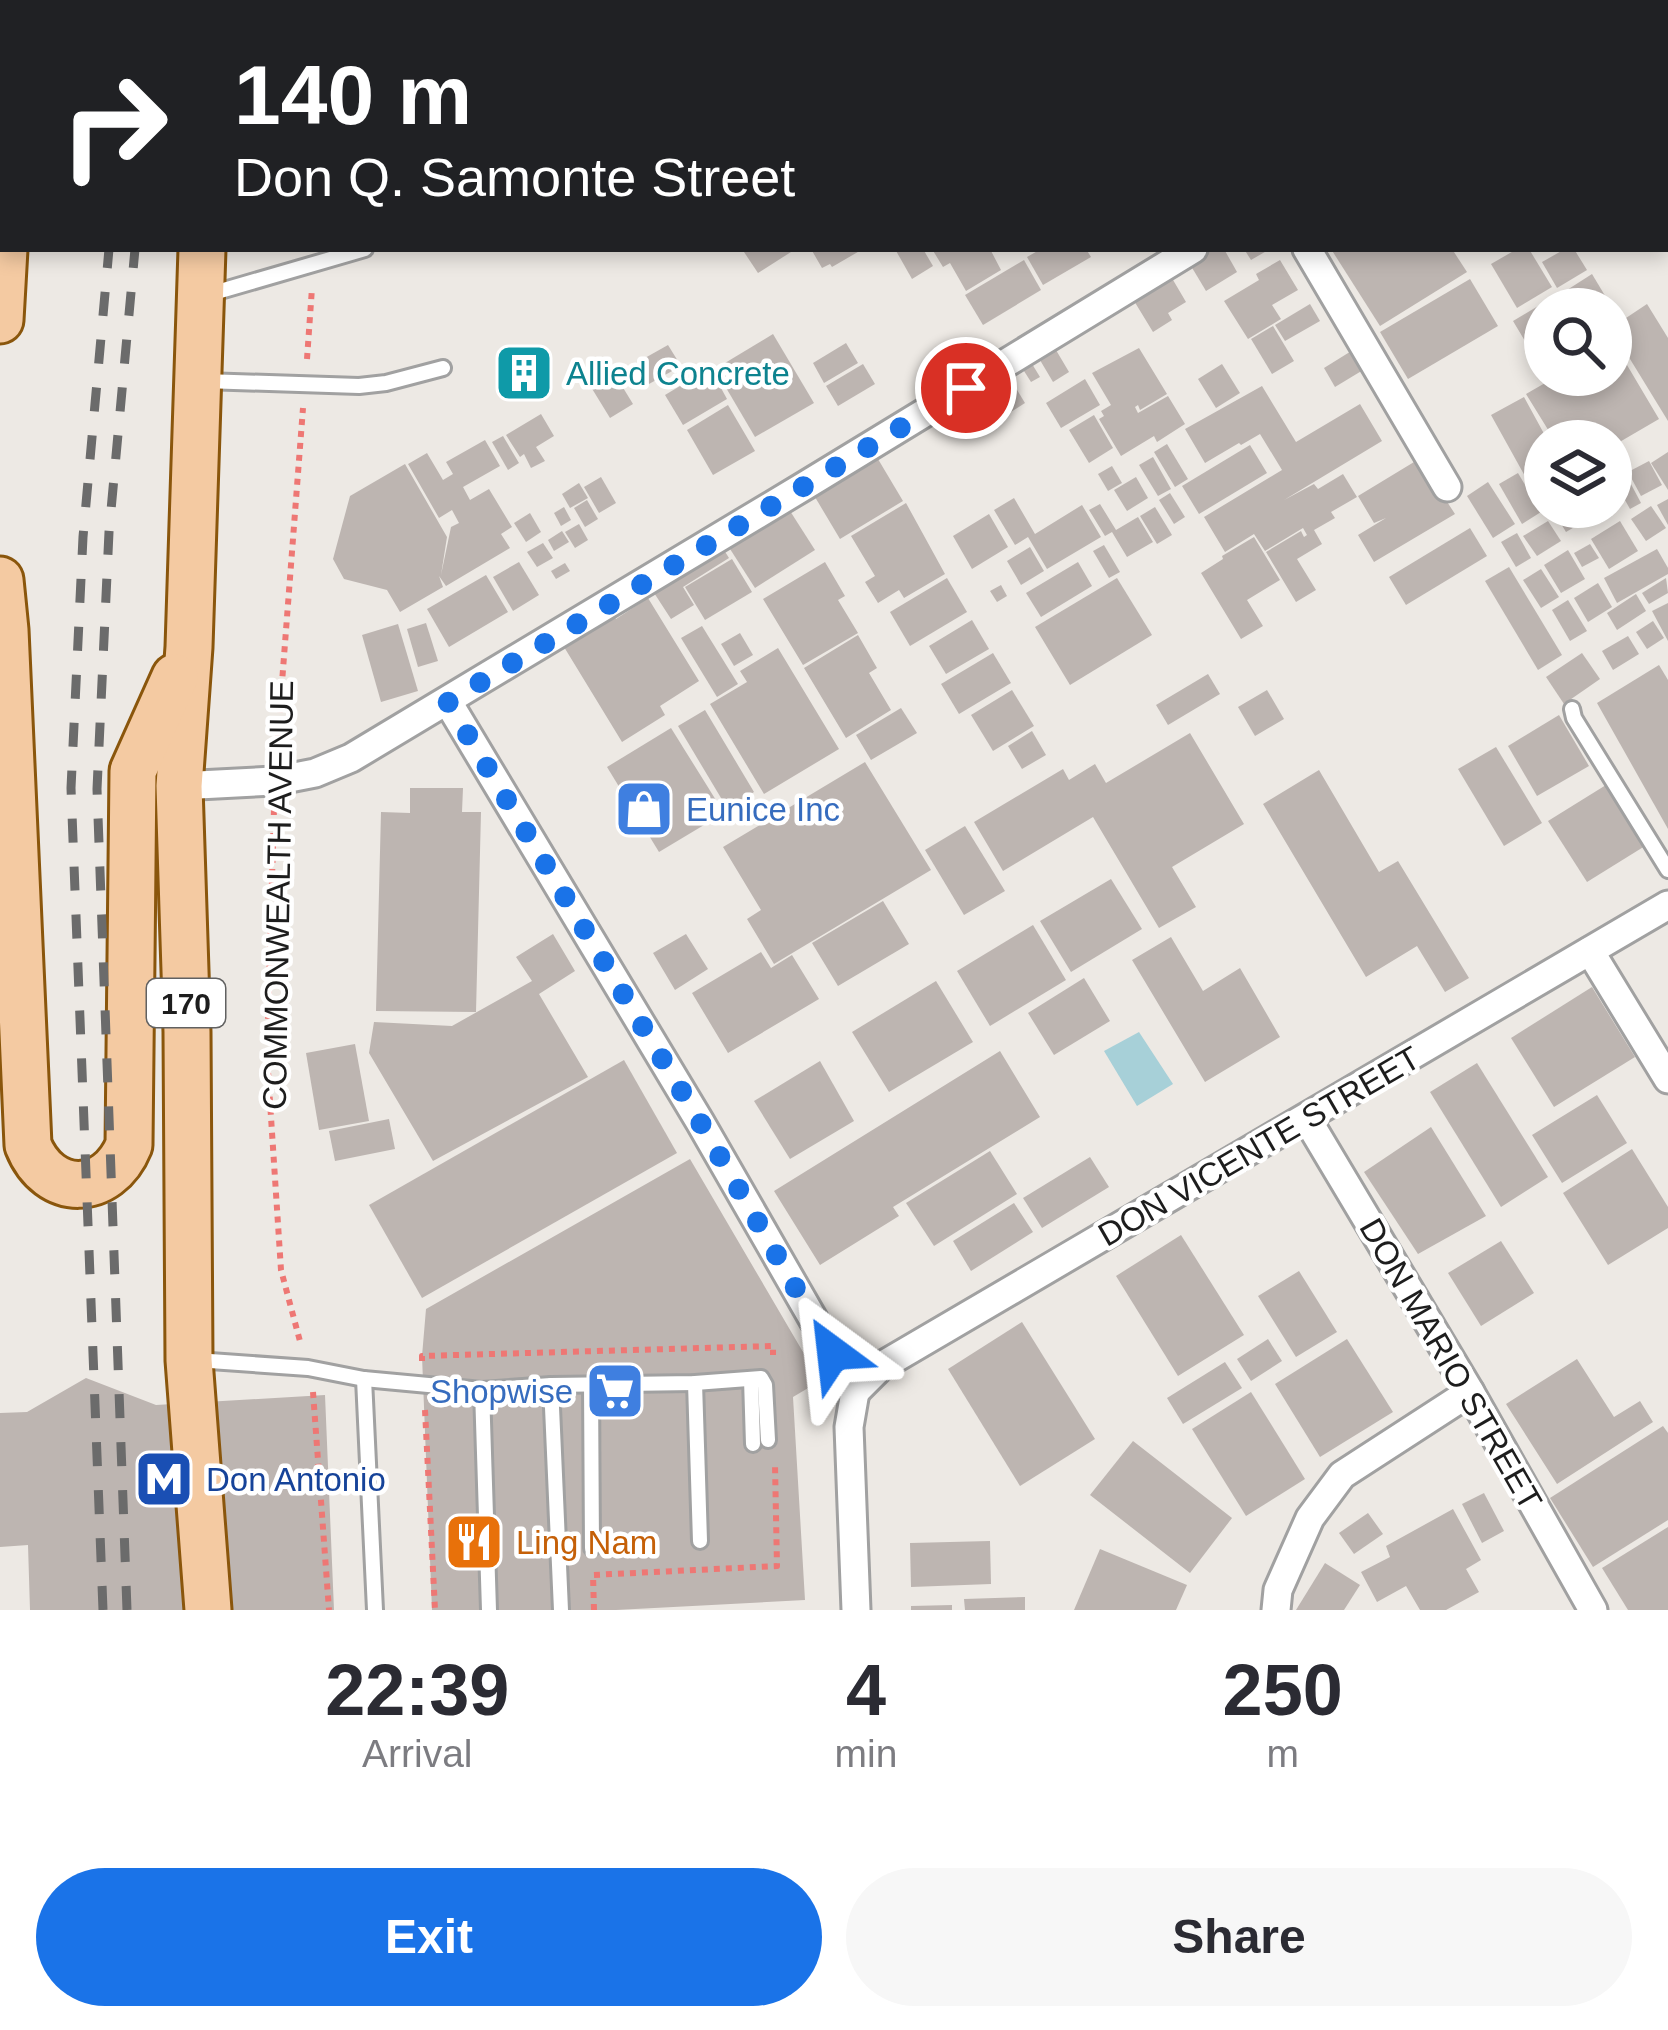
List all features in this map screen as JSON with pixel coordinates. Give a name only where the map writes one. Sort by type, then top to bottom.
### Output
[{"type":"main road","points":[[0,320],[4,252]]},
{"type":"main road","name":"170","points":[[202,252],[189,647],[179,786],[187,1033],[189,1360],[208,1610]]},
{"type":"main road","points":[[0,580],[28,1145],[43,1170],[67,1184],[98,1181],[112,1173],[129,1145],[133,771],[189,647]]},
{"type":"street","points":[[179,786],[274,781],[315,773],[351,758],[1187,252]]},
{"type":"street","points":[[1309,252],[1448,487]]},
{"type":"street","points":[[448,702],[700,1122],[855,1392],[849,1427],[856,1610]]},
{"type":"street","name":"DON VICENTE STREET","points":[[855,1392],[880,1367],[1668,905]]},
{"type":"street","points":[[1590,951],[1668,1079]]},
{"type":"street","name":"DON MARIO STREET","points":[[1307,1119],[1593,1610]]},
{"type":"street","points":[[1276,1610],[1278,1590],[1310,1519],[1342,1475],[1470,1392]]},
{"type":"lane","points":[[200,297],[354,252]]},
{"type":"lane","points":[[197,380],[359,386],[443,368]]},
{"type":"lane","points":[[1572,710],[1668,870]]},
{"type":"lane","points":[[189,1360],[308,1368],[364,1379],[482,1390],[751,1378],[764,1380],[760,1442]]},
{"type":"lane","points":[[364,1379],[375,1610]]},
{"type":"lane","points":[[695,1383],[700,1541]]},
{"type":"lane","points":[[591,1384],[592,1548]]},
{"type":"lane","points":[[551,1385],[561,1610]]},
{"type":"lane","points":[[482,1390],[489,1610]]},
{"type":"path","name":"COMMONWEALTH AVENUE","points":[[314,264],[274,781],[267,1056],[281,1270],[314,1396],[329,1610]]},
{"type":"path","points":[[594,1610],[593,1575],[777,1565]]},
{"type":"water","points":[[1139,1032],[1173,1084],[1137,1106],[1104,1051]]},
{"type":"building","points":[[744,252],[791,252],[758,273]]},
{"type":"building","points":[[813,252],[858,252],[832,267],[822,268]]},
{"type":"building","points":[[897,252],[925,252],[933,266],[912,279]]},
{"type":"building","points":[[934,252],[992,252],[1001,270],[966,291],[950,263],[943,267]]},
{"type":"building","points":[[1036,252],[1088,252],[1091,257],[1043,285],[1027,257]]},
{"type":"building","points":[[1226,252],[1237,272],[1206,291],[1185,256]]},
{"type":"building","points":[[1333,252],[1454,252],[1467,272],[1380,326]]},
{"type":"building","points":[[1512,252],[1531,252],[1552,287],[1524,288],[1524,304],[1517,308],[1491,264]]},
{"type":"building","points":[[1560,252],[1576,252],[1587,270],[1557,288],[1542,262]]},
{"type":"building","points":[[1024,260],[1041,290],[983,325],[965,295]]},
{"type":"building","points":[[1280,260],[1298,290],[1272,305],[1281,319],[1248,339],[1224,301],[1259,280],[1256,274]]},
{"type":"building","points":[[1166,268],[1186,302],[1168,313],[1172,320],[1153,332],[1128,291]]},
{"type":"building","points":[[1592,274],[1600,288],[1570,288]]},
{"type":"building","points":[[1470,279],[1498,326],[1408,379],[1380,332]]},
{"type":"building","points":[[1310,304],[1320,321],[1285,341],[1275,325]]},
{"type":"building","points":[[1647,304],[1668,338],[1668,421],[1632,362],[1632,314]]},
{"type":"building","points":[[1524,314],[1524,339],[1513,321]]},
{"type":"building","points":[[1273,326],[1294,361],[1272,374],[1251,339]]},
{"type":"building","points":[[773,334],[814,403],[755,437],[715,369]]},
{"type":"building","points":[[1050,340],[1069,372],[1053,382],[1034,350]]},
{"type":"building","points":[[846,343],[858,363],[824,383],[813,363]]},
{"type":"building","points":[[668,345],[681,366],[649,384],[636,363]]},
{"type":"building","points":[[1361,345],[1373,364],[1335,387],[1324,368]]},
{"type":"building","points":[[1139,348],[1167,394],[1140,410],[1138,405],[1138,413],[1168,396],[1185,424],[1121,456],[1099,419],[1104,416],[1101,411],[1111,405],[1092,373]]},
{"type":"building","points":[[1026,354],[1040,377],[1031,382],[1017,360]]},
{"type":"building","points":[[863,364],[875,384],[838,406],[826,386]]},
{"type":"building","points":[[1222,364],[1240,393],[1216,408],[1198,379]]},
{"type":"building","points":[[710,368],[727,399],[683,425],[665,395]]},
{"type":"building","points":[[1006,372],[1025,403],[998,420],[979,388]]},
{"type":"building","points":[[614,373],[633,404],[610,418],[591,387]]},
{"type":"building","points":[[1632,373],[1659,419],[1632,435],[1632,420],[1542,420],[1527,396],[1632,396]]},
{"type":"building","points":[[1085,379],[1100,405],[1061,428],[1046,403]]},
{"type":"building","points":[[1262,386],[1296,442],[1360,404],[1382,441],[1284,500],[1314,484],[1318,489],[1343,474],[1357,497],[1331,512],[1335,518],[1314,530],[1322,544],[1297,559],[1316,590],[1296,602],[1266,552],[1301,531],[1304,537],[1303,528],[1265,551],[1254,534],[1225,552],[1204,517],[1282,470],[1260,434],[1205,463],[1185,429]]},
{"type":"building","points":[[1524,397],[1537,420],[1524,420],[1524,474],[1491,415]]},
{"type":"building","points":[[728,405],[755,451],[713,475],[687,430]]},
{"type":"building","points":[[541,414],[554,436],[536,447],[545,461],[531,468],[506,435]]},
{"type":"building","points":[[1094,415],[1113,448],[1089,463],[1069,430]]},
{"type":"building","points":[[503,436],[519,463],[508,470],[492,442]]},
{"type":"building","points":[[485,440],[500,466],[463,487],[470,500],[489,489],[512,527],[501,534],[510,548],[446,586],[439,576],[443,587],[400,612],[387,590],[344,579],[333,559],[350,496],[405,464],[447,537],[441,575],[451,527],[459,523],[452,510],[439,518],[408,464],[427,453],[443,480],[453,474],[446,462]]},
{"type":"building","points":[[1167,444],[1188,479],[1175,487],[1154,452]]},
{"type":"building","points":[[1250,445],[1267,473],[1199,514],[1182,486]]},
{"type":"building","points":[[872,449],[903,501],[840,539],[809,487]]},
{"type":"building","points":[[1668,452],[1668,490],[1651,463]]},
{"type":"building","points":[[1153,457],[1171,489],[1158,496],[1139,465]]},
{"type":"building","points":[[1419,459],[1455,514],[1374,562],[1358,535],[1386,518],[1374,523],[1358,496]]},
{"type":"building","points":[[1649,461],[1662,485],[1641,496],[1632,470]]},
{"type":"building","points":[[1112,466],[1122,483],[1108,491],[1098,474]]},
{"type":"building","points":[[1518,473],[1524,483],[1522,524],[1499,484]]},
{"type":"building","points":[[601,477],[616,503],[599,513],[584,487]]},
{"type":"building","points":[[1136,477],[1148,498],[1127,511],[1114,490]]},
{"type":"building","points":[[1488,482],[1515,524],[1493,538],[1467,496]]},
{"type":"building","points":[[579,483],[588,498],[570,508],[562,494]]},
{"type":"building","points":[[1632,486],[1641,503],[1632,508]]},
{"type":"building","points":[[1170,493],[1185,517],[1174,524],[1159,500]]},
{"type":"building","points":[[1014,498],[1035,534],[1082,505],[1101,537],[1047,569],[1028,537],[1015,545],[994,510]]},
{"type":"building","points":[[1668,499],[1668,525],[1657,505]]},
{"type":"building","points":[[587,500],[598,519],[585,527],[574,508]]},
{"type":"building","points":[[783,500],[815,550],[755,588],[723,538]]},
{"type":"building","points":[[906,503],[945,574],[904,598],[899,590],[878,603],[865,582],[875,576],[851,536]]},
{"type":"building","points":[[1100,504],[1116,530],[1138,517],[1153,542],[1127,557],[1112,532],[1105,536],[1089,510]]},
{"type":"building","points":[[1651,506],[1666,528],[1646,541],[1632,518]]},
{"type":"building","points":[[564,507],[571,520],[561,526],[554,513]]},
{"type":"building","points":[[1155,507],[1172,535],[1157,544],[1140,516]]},
{"type":"building","points":[[530,513],[541,532],[526,542],[514,523]]},
{"type":"building","points":[[989,514],[1008,547],[972,569],[953,536]]},
{"type":"building","points":[[579,524],[588,540],[575,548],[565,532]]},
{"type":"building","points":[[1470,528],[1487,556],[1406,605],[1389,577]]},
{"type":"building","points":[[1536,528],[1553,528],[1561,541],[1537,556],[1523,536]]},
{"type":"building","points":[[1609,528],[1624,528],[1638,551],[1609,569],[1591,539]]},
{"type":"building","points":[[562,531],[569,542],[554,551],[548,540]]},
{"type":"building","points":[[1517,533],[1531,558],[1516,567],[1501,542]]},
{"type":"building","points":[[1254,537],[1280,580],[1247,600],[1263,626],[1241,639],[1201,573]]},
{"type":"building","points":[[717,539],[729,558],[683,587],[694,605],[671,619],[647,582]]},
{"type":"building","points":[[543,543],[553,558],[537,567],[527,552]]},
{"type":"building","points":[[1590,544],[1599,558],[1582,567],[1574,553]]},
{"type":"building","points":[[1104,545],[1120,572],[1109,578],[1093,551]]},
{"type":"building","points":[[1030,547],[1044,571],[1021,585],[1007,561]]},
{"type":"building","points":[[1657,549],[1668,574],[1617,603],[1604,578]]},
{"type":"building","points":[[1568,550],[1585,579],[1561,593],[1544,565]]},
{"type":"building","points":[[732,559],[752,592],[705,620],[685,587]]},
{"type":"building","points":[[519,562],[539,595],[513,611],[493,577]]},
{"type":"building","points":[[825,562],[845,596],[838,600],[858,633],[803,665],[763,599]]},
{"type":"building","points":[[1078,562],[1092,586],[1041,617],[1026,593]]},
{"type":"building","points":[[565,563],[570,571],[556,579],[551,571]]},
{"type":"building","points":[[1509,567],[1562,655],[1538,670],[1485,581]]},
{"type":"building","points":[[1541,569],[1559,597],[1541,608],[1523,580]]},
{"type":"building","points":[[486,575],[508,612],[449,647],[427,609]]},
{"type":"building","points":[[947,578],[967,612],[910,646],[890,612]]},
{"type":"building","points":[[1117,578],[1152,635],[1070,685],[1035,627]]},
{"type":"building","points":[[1666,578],[1668,593],[1649,604],[1642,593]]},
{"type":"building","points":[[1598,583],[1612,607],[1588,622],[1574,598]]},
{"type":"building","points":[[1001,585],[1007,596],[997,602],[990,591]]},
{"type":"building","points":[[1636,594],[1646,611],[1617,630],[1607,613]]},
{"type":"building","points":[[648,598],[699,681],[660,706],[665,715],[622,742],[561,642],[611,611],[616,619]]},
{"type":"building","points":[[1568,600],[1587,631],[1570,641],[1552,610]]},
{"type":"building","points":[[1668,603],[1668,641],[1652,611]]},
{"type":"building","points":[[972,620],[989,649],[946,674],[929,646]]},
{"type":"building","points":[[1653,621],[1664,638],[1647,649],[1636,632]]},
{"type":"building","points":[[426,623],[438,661],[418,667],[407,629]]},
{"type":"building","points":[[398,624],[418,691],[381,702],[362,635]]},
{"type":"building","points":[[702,626],[738,684],[717,697],[681,638]]},
{"type":"building","points":[[740,633],[753,655],[734,666],[721,644]]},
{"type":"building","points":[[858,635],[877,668],[869,673],[891,710],[846,738],[804,668]]},
{"type":"building","points":[[1628,636],[1639,654],[1613,670],[1602,651]]},
{"type":"building","points":[[778,648],[839,749],[764,794],[710,704],[747,682],[740,671]]},
{"type":"building","points":[[993,653],[1011,683],[959,714],[941,684]]},
{"type":"building","points":[[1582,653],[1600,679],[1564,704],[1546,677]]},
{"type":"building","points":[[1659,665],[1668,680],[1668,829],[1597,703]]},
{"type":"building","points":[[1208,674],[1220,694],[1168,725],[1156,705]]},
{"type":"building","points":[[1012,690],[1034,726],[993,751],[971,715]]},
{"type":"building","points":[[1267,690],[1284,719],[1255,736],[1238,707]]},
{"type":"building","points":[[901,708],[917,733],[871,760],[856,735]]},
{"type":"building","points":[[705,710],[754,792],[727,808],[678,726]]},
{"type":"building","points":[[1559,715],[1589,766],[1537,796],[1508,746]]},
{"type":"building","points":[[671,728],[724,813],[659,852],[607,767]]},
{"type":"building","points":[[1032,731],[1046,755],[1022,769],[1008,746]]},
{"type":"building","points":[[1190,733],[1244,824],[1172,867],[1196,907],[1159,928],[1093,817],[1003,871],[974,822],[1063,769],[1069,780],[1095,764],[1106,783]]},
{"type":"building","points":[[1496,747],[1542,823],[1504,846],[1458,769]]},
{"type":"building","points":[[865,762],[931,870],[774,964],[747,919],[761,910],[723,847]]},
{"type":"building","points":[[1319,770],[1379,872],[1398,861],[1469,978],[1445,992],[1417,946],[1366,977],[1263,804]]},
{"type":"building","points":[[1606,785],[1645,846],[1587,882],[1548,821]]},
{"type":"building","points":[[410,788],[463,788],[462,812],[481,812],[476,1012],[376,1011],[381,812],[410,813]]},
{"type":"building","points":[[965,826],[1005,891],[964,915],[925,850]]},
{"type":"building","points":[[1111,879],[1142,929],[1071,972],[1040,921]]},
{"type":"building","points":[[883,901],[909,944],[838,986],[812,943]]},
{"type":"building","points":[[1033,925],[1066,980],[990,1026],[957,971]]},
{"type":"building","points":[[553,934],[575,971],[539,994],[588,1077],[433,1161],[369,1053],[374,1022],[452,1026],[532,981],[516,957]]},
{"type":"building","points":[[686,934],[708,969],[675,990],[653,953]]},
{"type":"building","points":[[1171,937],[1203,991],[1240,968],[1280,1037],[1205,1082],[1132,960]]},
{"type":"building","points":[[761,952],[771,968],[792,955],[819,999],[728,1053],[692,993]]},
{"type":"building","points":[[1084,978],[1110,1021],[1054,1055],[1028,1013]]},
{"type":"building","points":[[936,981],[973,1042],[889,1092],[852,1032]]},
{"type":"building","points":[[1592,987],[1635,1057],[1554,1107],[1511,1038]]},
{"type":"building","points":[[355,1044],[369,1121],[319,1130],[306,1053]]},
{"type":"building","points":[[1000,1051],[1040,1117],[893,1207],[899,1216],[820,1265],[774,1191]]},
{"type":"building","points":[[624,1060],[677,1153],[422,1298],[369,1205]]},
{"type":"building","points":[[820,1061],[854,1121],[790,1159],[754,1101]]},
{"type":"building","points":[[1477,1063],[1548,1177],[1501,1207],[1430,1092]]},
{"type":"building","points":[[1597,1095],[1627,1143],[1562,1183],[1532,1135]]},
{"type":"building","points":[[389,1119],[395,1149],[335,1161],[329,1131]]},
{"type":"building","points":[[1431,1127],[1486,1216],[1418,1254],[1364,1172]]},
{"type":"building","points":[[1632,1149],[1668,1207],[1668,1228],[1608,1265],[1563,1193]]},
{"type":"building","points":[[990,1151],[1017,1194],[934,1246],[906,1203]]},
{"type":"building","points":[[1090,1157],[1109,1187],[1042,1228],[1023,1198]]},
{"type":"building","name":"Shopwise","points":[[690,1159],[820,1381],[793,1397],[805,1600],[616,1610],[432,1610],[422,1356],[426,1309]]},
{"type":"building","points":[[1014,1203],[1033,1232],[971,1271],[953,1241]]},
{"type":"building","points":[[1181,1235],[1244,1335],[1178,1376],[1116,1276]]},
{"type":"building","points":[[1501,1241],[1534,1293],[1481,1326],[1448,1273]]},
{"type":"building","points":[[1299,1271],[1337,1332],[1296,1357],[1258,1296]]},
{"type":"building","points":[[1022,1322],[1095,1439],[1020,1486],[948,1369]]},
{"type":"building","points":[[1268,1339],[1282,1361],[1251,1381],[1237,1359]]},
{"type":"building","points":[[1347,1339],[1393,1412],[1320,1457],[1275,1384]]},
{"type":"building","points":[[1577,1359],[1614,1417],[1640,1401],[1653,1422],[1557,1484],[1506,1404]]},
{"type":"building","points":[[1225,1362],[1242,1388],[1183,1424],[1167,1398]]},
{"type":"building","name":"Don Antonio","points":[[86,1378],[156,1405],[325,1395],[334,1610],[30,1610],[28,1545],[0,1547],[0,1413],[27,1412]]},
{"type":"building","points":[[1251,1392],[1305,1479],[1246,1516],[1192,1429]]},
{"type":"building","points":[[1663,1426],[1668,1433],[1668,1520],[1593,1567],[1550,1498]]},
{"type":"building","points":[[1133,1441],[1232,1518],[1190,1573],[1090,1495]]},
{"type":"building","points":[[1484,1493],[1504,1531],[1482,1543],[1462,1504]]},
{"type":"building","points":[[1453,1509],[1481,1560],[1466,1569],[1479,1592],[1446,1610],[1420,1610],[1406,1586],[1377,1602],[1361,1572],[1390,1557],[1386,1546]]},
{"type":"building","points":[[1368,1513],[1383,1534],[1354,1554],[1339,1533]]},
{"type":"building","points":[[1668,1527],[1668,1610],[1628,1610],[1602,1568]]},
{"type":"building","points":[[990,1541],[991,1584],[911,1587],[910,1543]]},
{"type":"building","points":[[1100,1549],[1187,1585],[1176,1610],[1074,1610]]},
{"type":"building","points":[[1325,1563],[1360,1585],[1344,1610],[1296,1610]]},
{"type":"building","points":[[1025,1597],[1025,1610],[965,1610],[964,1599]]},
{"type":"building","points":[[952,1605],[952,1610],[911,1610],[911,1606]]},
{"type":"railway","points":[[103,1610],[71,788],[83,537],[109,252]]},
{"type":"railway","points":[[127,1610],[97,789],[109,532],[135,252]]},
{"type":"place","name":"Allied Concrete","points":[[524,373]]},
{"type":"place","name":"Eunice Inc","points":[[644,809]]},
{"type":"place","name":"Shopwise","points":[[615,1391]]},
{"type":"place","name":"Don Antonio","points":[[164,1479]]},
{"type":"place","name":"Ling Nam","points":[[474,1542]]},
{"type":"route","points":[[833,1353],[448,702],[966,388]]}]
